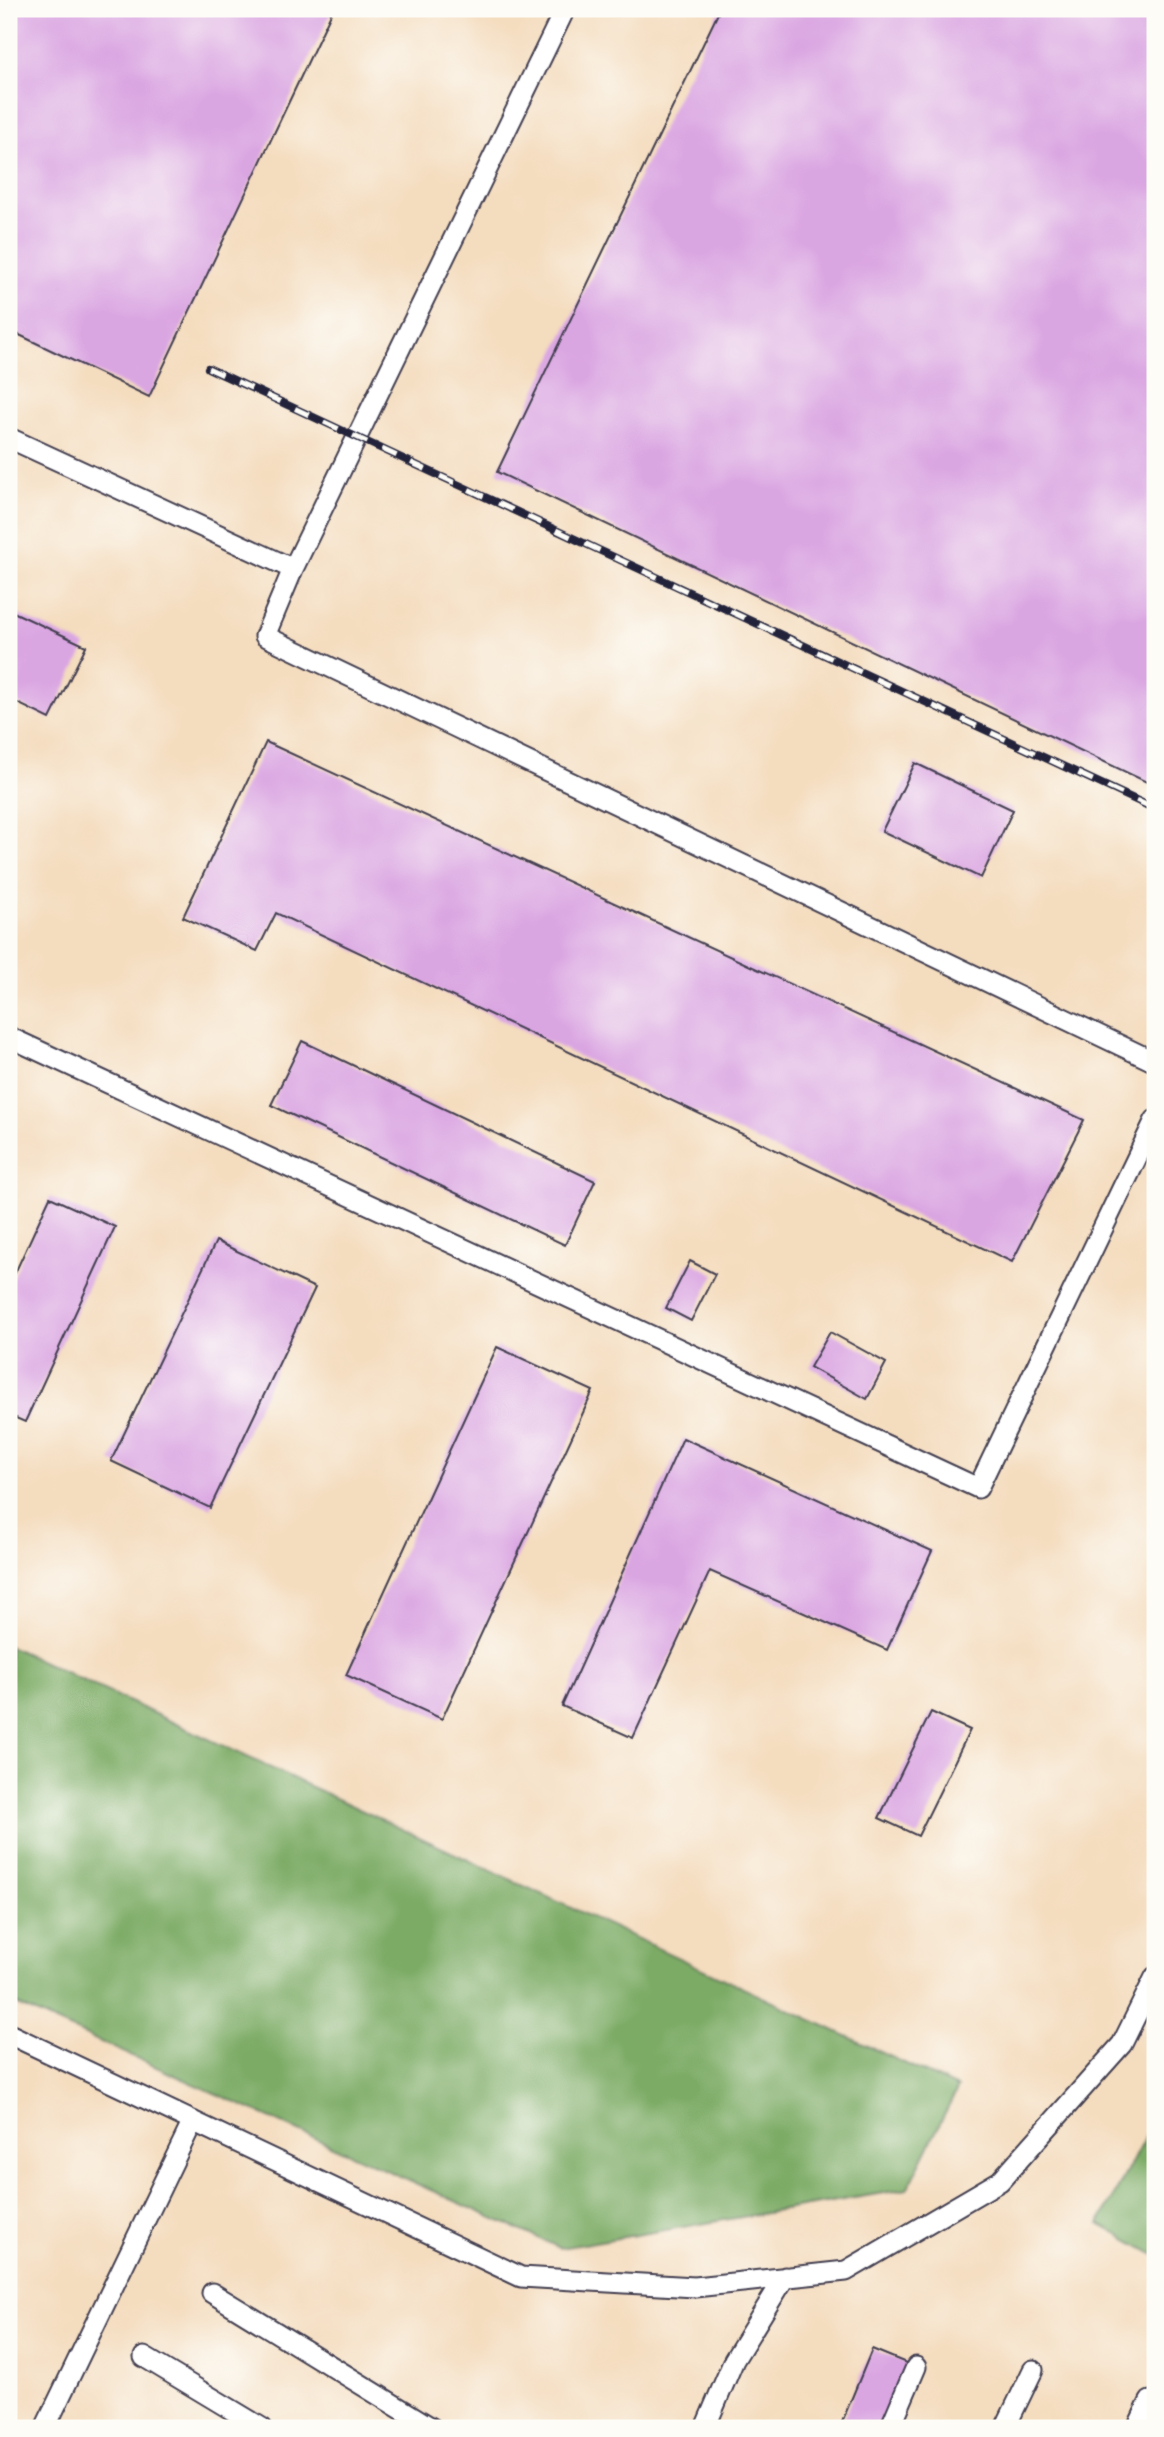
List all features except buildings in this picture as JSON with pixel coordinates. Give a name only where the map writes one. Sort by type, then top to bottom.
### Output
[{"type":"lane","points":[[565,9],[293,569],[265,636],[1155,1062]]},
{"type":"lane","points":[[9,438],[293,569]]},
{"type":"lane","points":[[9,1037],[978,1488],[1155,1120]]},
{"type":"lane","points":[[9,2034],[521,2277],[695,2287],[846,2271],[1000,2181],[1122,2044],[1155,1977]]},
{"type":"lane","points":[[45,2428],[193,2121]]},
{"type":"lane","points":[[705,2428],[734,2360],[785,2277]]},
{"type":"lane","points":[[212,2293],[432,2428]]},
{"type":"lane","points":[[144,2357],[262,2428]]},
{"type":"lane","points":[[890,2428],[916,2367]]},
{"type":"lane","points":[[1005,2428],[1033,2370]]},
{"type":"lane","points":[[1137,2428],[1150,2401]]},
{"type":"green space","points":[[9,1646],[958,2088],[907,2189],[560,2248],[9,2001]]},
{"type":"green space","points":[[1155,2118],[1155,2255],[1099,2224]]},
{"type":"railway","points":[[208,368],[1155,809]]}]
